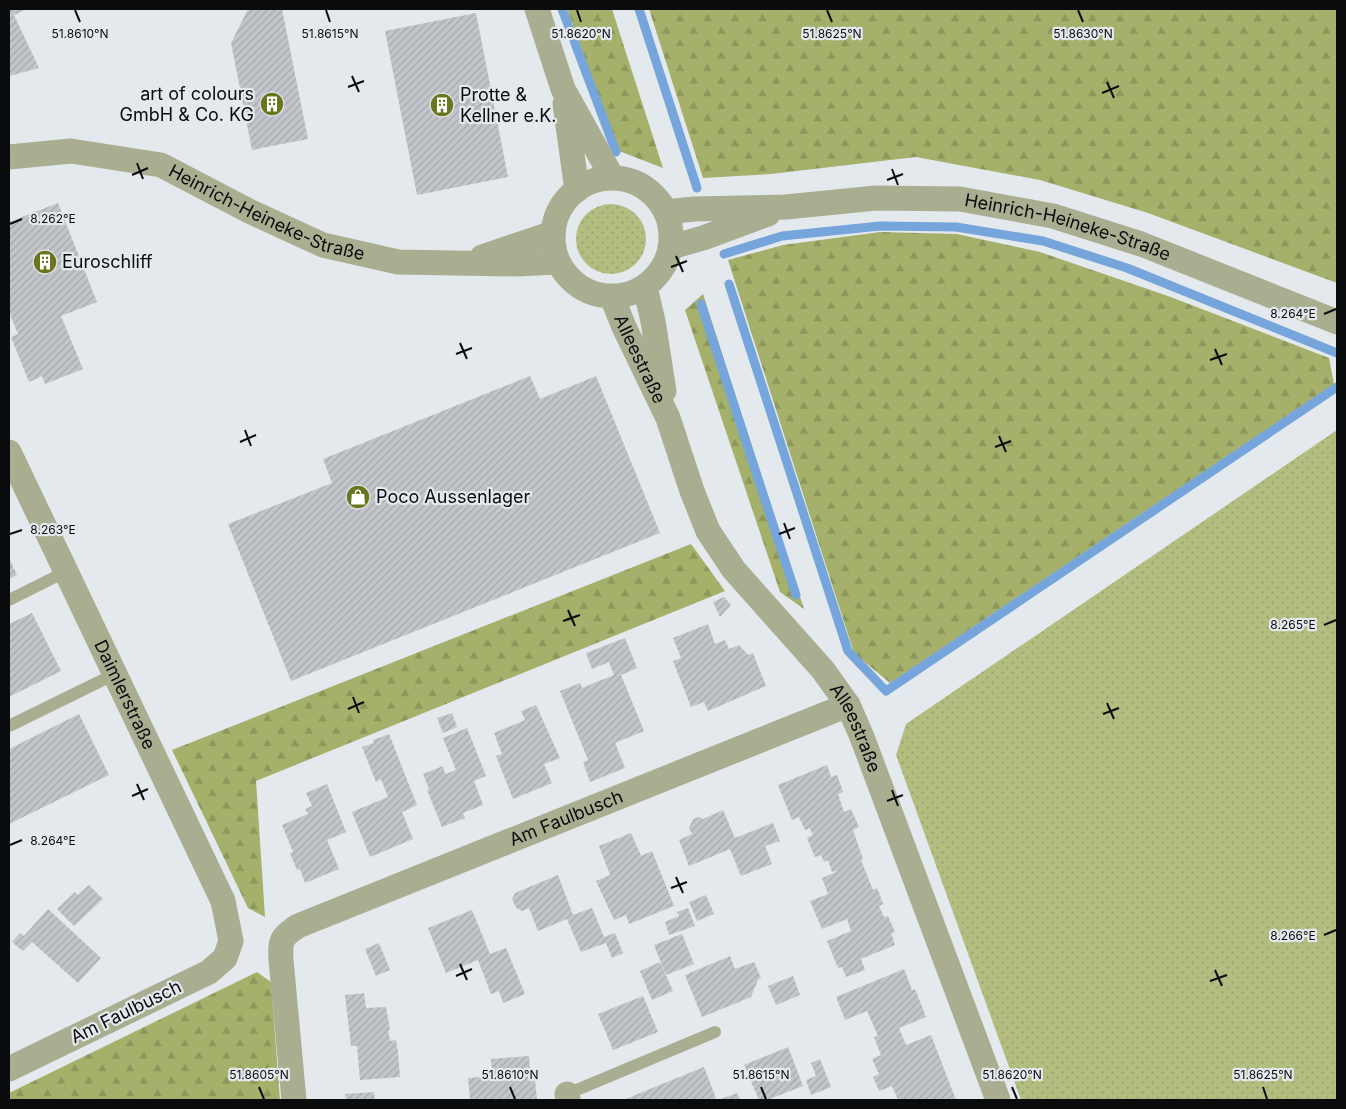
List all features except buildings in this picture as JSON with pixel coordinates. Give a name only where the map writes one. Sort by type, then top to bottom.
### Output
[{"type":"street","points":[[537,9],[563,89],[577,190]]},
{"type":"street","points":[[563,89],[612,177]]},
{"type":"street","name":"Heinrich-Heineke-Straße","points":[[9,157],[71,151],[161,165],[250,211],[323,245],[398,262],[517,264],[558,262]]},
{"type":"street","points":[[612,177],[636,183],[654,196],[666,212],[671,230],[671,247],[663,268],[645,287],[630,294],[612,297],[596,295],[575,284],[558,262],[553,233],[559,211],[577,190],[592,182],[612,177]]},
{"type":"street","name":"Heinrich-Heineke-Straße","points":[[666,212],[694,209],[786,207],[876,198],[960,199],[1053,216],[1141,244],[1337,322]]},
{"type":"street","name":"Heinrich-Heineke-Straße","points":[[671,247],[703,238],[786,207]]},
{"type":"street","name":"Heinrich-Heineke-Straße","points":[[468,262],[553,233]]},
{"type":"street","name":"Alleestraße","points":[[645,287],[653,321],[668,418]]},
{"type":"street","name":"Alleestraße","points":[[612,297],[624,327],[668,418],[708,531],[734,570],[823,670],[848,705],[862,737],[998,1100]]},
{"type":"street","name":"Daimlerstraße","points":[[9,452],[223,900],[231,941]]},
{"type":"street","name":"Am Faulbusch","points":[[294,1100],[280,942],[285,934],[298,926],[848,705]]},
{"type":"street","name":"Am Faulbusch","points":[[9,1069],[209,972],[225,958],[231,941]]},
{"type":"lane","points":[[9,600],[65,572]]},
{"type":"lane","points":[[9,726],[114,674]]},
{"type":"lane","points":[[567,1097],[715,1032]]},
{"type":"green space","points":[[567,9],[612,9],[663,168],[619,151]]},
{"type":"green space","points":[[649,9],[1337,9],[1337,283],[1148,213],[1040,180],[916,157],[771,174],[703,178]]},
{"type":"green space","points":[[611,204],[624,207],[636,214],[643,226],[646,239],[643,252],[636,264],[624,271],[611,274],[598,271],[586,264],[579,252],[576,239],[579,226],[586,214],[598,207]]},
{"type":"green space","points":[[880,232],[957,234],[1040,252],[1168,296],[1329,358],[1334,384],[890,683],[854,653],[728,260],[783,245]]},
{"type":"green space","points":[[703,294],[804,609],[780,592],[685,310]]},
{"type":"green space","points":[[1337,430],[1337,1100],[1021,1100],[896,755],[906,724]]},
{"type":"green space","points":[[691,544],[725,591],[256,781],[265,917],[248,908],[172,750]]},
{"type":"green space","points":[[257,972],[271,982],[280,1100],[9,1100],[9,1093]]},
{"type":"waterway","points":[[562,9],[616,152]]},
{"type":"waterway","points":[[639,9],[697,188]]},
{"type":"waterway","points":[[724,254],[782,236],[880,226],[956,227],[1043,241],[1127,268],[1337,353]]},
{"type":"waterway","points":[[729,284],[848,651],[886,691],[1337,387]]},
{"type":"waterway","points":[[701,304],[796,595]]},
{"type":"place","name":"art of colours GmbH & Co. KG","points":[[272,104]]},
{"type":"place","name":"Protte & Kellner e.K.","points":[[442,105]]},
{"type":"place","name":"Euroschliff","points":[[45,262]]},
{"type":"place","name":"Poco Aussenlager","points":[[358,497]]}]
